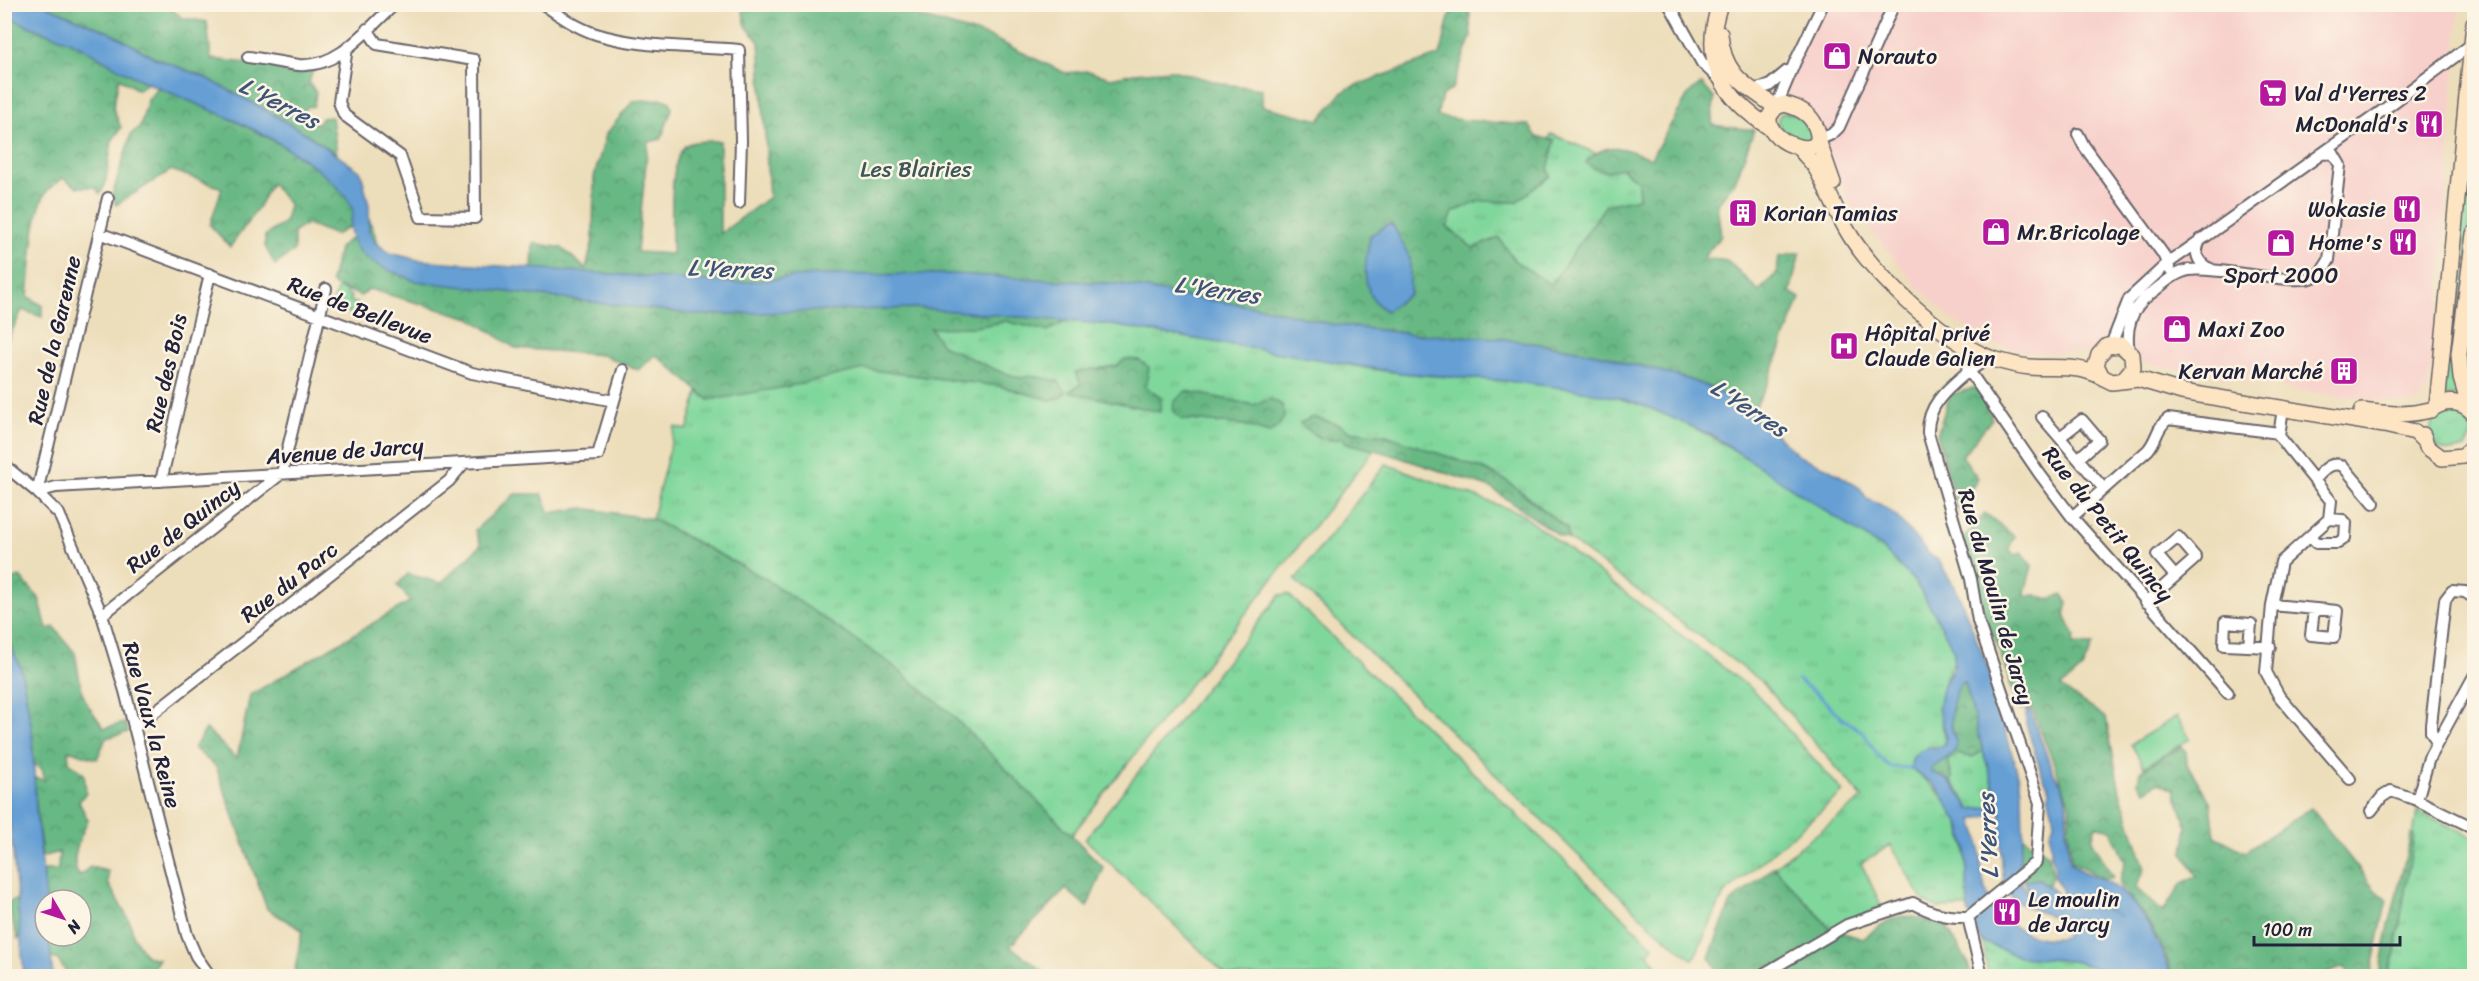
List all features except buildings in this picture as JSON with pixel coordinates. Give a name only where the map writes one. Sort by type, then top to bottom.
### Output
[{"type":"main road","points":[[1720,4],[1712,37],[1712,52],[1719,79],[1737,100],[1788,143],[1800,148],[1812,147],[1818,140]]},
{"type":"main road","points":[[1726,4],[1721,20],[1722,50],[1731,72],[1751,90],[1776,107]]},
{"type":"main road","points":[[2425,442],[2422,429],[2433,408],[2475,23]]},
{"type":"main road","points":[[1772,129],[1769,119],[1776,107],[1784,104],[1803,111],[1816,127],[1818,140],[1842,203],[1865,240],[1898,278],[1953,327],[1980,344],[2018,358],[2081,359],[2106,347],[2121,345],[2131,357],[2156,375],[2184,383],[2386,415],[2416,414],[2454,402],[2472,412]]},
{"type":"main road","points":[[1800,148],[1816,168],[1848,233],[1872,263],[1898,291],[1971,350],[1987,357],[2030,367],[2081,368],[2112,382],[2138,379],[2182,392],[2395,427],[2415,432],[2432,452],[2442,458],[2471,454]]},
{"type":"main road","points":[[2472,412],[2461,378],[2459,354],[2474,243]]},
{"type":"main road","points":[[2102,377],[2096,365],[2106,347]]},
{"type":"main road","points":[[2122,381],[2132,372],[2131,357]]},
{"type":"street","points":[[248,57],[301,65],[321,63],[338,57],[395,4]]},
{"type":"street","points":[[543,4],[564,19],[595,34],[637,42],[739,50],[741,141],[739,203]]},
{"type":"street","points":[[1669,4],[1702,63],[1719,79]]},
{"type":"street","points":[[1776,107],[1823,4]]},
{"type":"street","points":[[1818,140],[1832,134],[1839,127],[1894,4]]},
{"type":"street","points":[[347,48],[339,102],[344,115],[400,156],[421,217],[475,218],[474,60],[377,44],[367,29]]},
{"type":"street","points":[[1691,43],[1703,49],[1709,46],[1712,37]]},
{"type":"street","points":[[2106,347],[2129,299],[2167,264],[2472,44]]},
{"type":"street","points":[[1751,90],[1768,86],[1794,64]]},
{"type":"street","points":[[2078,134],[2084,146],[2163,254],[2174,277]]},
{"type":"street","points":[[2131,357],[2127,336],[2135,309],[2143,298],[2187,270],[2213,270],[2299,279],[2314,277],[2321,272],[2329,260],[2340,165],[2333,153],[2321,154]]},
{"type":"street","name":"Rue de la Garenne","points":[[38,492],[108,198]]},
{"type":"street","name":"Rue de Bellevue","points":[[99,233],[472,373],[614,400]]},
{"type":"street","points":[[2201,239],[2196,250],[2197,257],[2205,267],[2213,270]]},
{"type":"street","name":"Rue des Bois","points":[[161,481],[210,274]]},
{"type":"street","points":[[282,473],[326,289]]},
{"type":"street","points":[[1968,371],[1971,350]]},
{"type":"street","name":"Rue du Moulin de Jarcy","points":[[1968,917],[2036,862],[2040,803],[1978,621],[1971,579],[1928,433],[1930,412],[1936,402],[1968,371],[1981,364],[1987,357]]},
{"type":"street","points":[[614,400],[623,370]]},
{"type":"street","name":"Rue du Petit Quincy","points":[[1968,371],[2072,517],[2228,693]]},
{"type":"street","name":"Avenue de Jarcy","points":[[38,492],[56,488],[282,473],[598,455],[614,400]]},
{"type":"street","points":[[2283,408],[2279,436],[2331,501],[2329,519],[2281,562],[2272,605],[2266,672],[2279,696],[2350,779]]},
{"type":"street","points":[[2042,417],[2104,489]]},
{"type":"street","points":[[2072,517],[2148,450],[2156,441],[2160,425],[2168,418],[2279,434]]},
{"type":"street","points":[[2060,437],[2082,420],[2099,440],[2078,459]]},
{"type":"street","name":"Rue du Parc","points":[[134,728],[449,481],[464,463]]},
{"type":"street","points":[[2314,480],[2332,464],[2343,466],[2374,502]]},
{"type":"street","name":"Rue Vaux la Reine","points":[[4,465],[38,492],[59,514],[102,615],[188,935],[196,956],[210,976]]},
{"type":"street","name":"Rue de Quincy","points":[[102,615],[282,473]]},
{"type":"street","points":[[2310,537],[2316,543],[2338,543],[2345,538],[2346,523],[2343,520],[2329,519]]},
{"type":"street","points":[[2145,602],[2175,576]]},
{"type":"street","points":[[2437,743],[2431,732],[2431,725],[2445,600],[2452,591],[2465,592],[2475,598]]},
{"type":"street","points":[[2272,605],[2314,609]]},
{"type":"street","points":[[2249,646],[2270,647]]},
{"type":"street","points":[[2417,800],[2437,743],[2475,676]]},
{"type":"street","points":[[2371,812],[2382,797],[2391,791],[2417,800],[2475,828]]},
{"type":"street","points":[[1760,976],[1847,925],[1913,903],[1931,913],[1953,918],[1968,917],[1982,976]]},
{"type":"shaded area","points":[[1823,5],[2459,5],[2440,303],[2427,392],[2414,404],[2331,395],[2080,352],[2041,353],[2016,350],[1996,344],[1953,320],[1917,286],[1847,201],[1840,181],[1783,97]]},
{"type":"green space","name":"Les Blairies","points":[[741,4],[879,5],[990,37],[1065,73],[1088,71],[1111,78],[1133,73],[1172,70],[1224,84],[1262,89],[1262,106],[1319,120],[1349,88],[1440,55],[1452,11],[1456,5],[1469,5],[1471,36],[1452,89],[1442,95],[1437,116],[1529,125],[1537,137],[1555,140],[1548,169],[1550,176],[1516,202],[1480,201],[1453,212],[1447,227],[1473,248],[1499,238],[1515,261],[1551,285],[1606,205],[1639,198],[1638,181],[1622,168],[1602,171],[1594,169],[1586,162],[1602,150],[1610,148],[1624,149],[1651,158],[1690,92],[1702,84],[1714,98],[1712,125],[1754,130],[1735,182],[1717,204],[1721,236],[1703,258],[1728,261],[1759,291],[1777,273],[1779,257],[1800,253],[1790,292],[1800,298],[1767,385],[1751,415],[1716,390],[1687,379],[1639,365],[1628,365],[1611,357],[1571,349],[1498,338],[1411,334],[1330,324],[1265,308],[1120,284],[1016,278],[1020,316],[1069,320],[1047,331],[1005,321],[975,327],[930,328],[942,345],[998,371],[1021,378],[1032,376],[1058,381],[1066,392],[1061,397],[1050,400],[999,386],[864,369],[786,387],[709,400],[656,355],[638,370],[602,355],[515,348],[470,318],[369,289],[361,296],[333,285],[331,281],[339,248],[363,228],[368,216],[384,259],[532,271],[533,243],[562,248],[586,269],[593,240],[594,177],[606,134],[633,101],[664,99],[670,102],[672,109],[661,139],[648,142],[637,252],[672,254],[672,195],[676,163],[681,151],[688,144],[695,142],[720,141],[720,234],[769,197],[759,42],[746,26]]},
{"type":"green space","points":[[44,5],[167,5],[182,18],[207,22],[211,59],[313,70],[309,83],[316,92],[314,106],[306,107],[303,117],[317,124],[322,118],[332,117],[337,154],[302,131],[204,77],[155,58],[111,33]]},
{"type":"green space","points":[[5,13],[29,26],[83,47],[148,83],[138,90],[119,78],[113,108],[121,128],[112,141],[105,185],[100,194],[95,187],[77,187],[63,178],[50,188],[43,199],[35,225],[28,297],[42,305],[42,317],[22,310],[5,346]]},
{"type":"green space","points":[[2474,85],[2474,190],[2468,239],[2460,397],[2442,396]]},
{"type":"green space","points":[[158,87],[236,122],[299,155],[344,193],[353,212],[350,226],[336,235],[307,224],[294,232],[294,251],[275,265],[265,246],[265,236],[285,222],[289,204],[271,183],[258,208],[230,247],[210,225],[222,188],[171,170],[116,205],[112,196],[131,134],[140,127],[148,100]]},
{"type":"green space","points":[[1782,113],[1796,115],[1803,121],[1812,133],[1808,143],[1790,139],[1778,124],[1778,118]]},
{"type":"green space","points":[[1551,134],[1596,154],[1628,173],[1638,181],[1639,198],[1606,205],[1551,285],[1515,261],[1499,238],[1473,248],[1447,227],[1453,212],[1480,201],[1516,202],[1550,176],[1544,150]]},
{"type":"green space","points":[[338,288],[348,292],[347,295],[351,296],[350,301],[358,304],[354,314],[331,307]]},
{"type":"green space","points":[[1069,320],[1304,356],[1390,372],[1540,384],[1594,392],[1649,408],[1676,419],[1754,462],[1865,536],[1892,557],[1919,589],[1951,644],[1955,656],[1941,695],[1941,723],[1945,740],[1940,747],[1928,747],[1911,769],[1930,784],[1954,814],[1964,846],[1968,907],[1939,908],[1923,901],[1891,845],[1861,863],[1882,907],[1831,929],[1774,867],[1863,798],[1761,681],[1568,539],[1567,529],[1523,493],[1386,435],[1348,431],[1340,425],[1300,423],[1319,438],[1341,438],[1347,443],[1374,450],[1071,836],[949,712],[891,664],[764,578],[652,519],[675,427],[687,430],[698,392],[709,400],[864,369],[999,386],[1050,400],[1032,376],[1021,378],[998,371],[941,345],[930,327],[975,327],[1005,321],[1047,331]],"holes":[[[1125,359],[1146,387],[1069,391],[1081,384],[1076,372],[1116,366]],[[1186,391],[1253,405],[1269,433],[1244,425],[1181,419]]]},
{"type":"green space","points":[[1125,359],[1139,360],[1149,367],[1146,387],[1161,398],[1160,412],[1069,392],[1081,384],[1075,372],[1116,366]]},
{"type":"green space","points":[[1977,387],[1992,419],[1962,456],[1978,478],[1958,511],[1937,434],[1950,395]]},
{"type":"green space","points":[[1186,391],[1253,405],[1271,399],[1282,405],[1284,417],[1278,427],[1269,433],[1244,425],[1181,419],[1173,410],[1174,402]]},
{"type":"green space","points":[[2442,412],[2445,415],[2463,414],[2468,419],[2473,435],[2466,448],[2447,451],[2435,445],[2431,427],[2433,421]]},
{"type":"green space","points":[[1313,417],[1340,425],[1348,431],[1386,435],[1483,469],[1507,481],[1567,529],[1568,539],[1558,535],[1491,488],[1386,453],[1347,443],[1341,438],[1329,440],[1319,437],[1300,423]]},
{"type":"green space","points":[[1386,464],[1520,513],[1753,690],[1843,792],[1724,894],[1693,960],[1651,926],[1295,580]]},
{"type":"green space","points":[[515,494],[542,494],[550,513],[583,508],[652,519],[764,578],[891,664],[949,712],[1104,868],[1087,907],[1066,889],[1010,946],[1044,972],[1044,976],[294,976],[302,930],[267,909],[216,767],[194,748],[206,729],[237,759],[250,695],[411,601],[397,585],[408,574],[441,583],[481,545],[475,530]]},
{"type":"green space","points":[[1985,513],[2014,536],[2009,549],[2015,555],[2022,553],[2032,566],[2024,596],[2036,595],[2048,600],[2062,594],[2068,602],[2065,616],[2075,636],[2073,644],[2093,645],[2082,669],[2061,687],[2106,718],[2120,792],[2145,869],[2136,888],[2163,912],[2182,883],[2197,876],[2183,852],[2187,827],[2174,789],[2159,782],[2145,791],[2138,783],[2140,771],[2182,746],[2186,752],[2187,764],[2211,803],[2215,836],[2245,852],[2311,808],[2375,890],[2387,900],[2370,976],[2349,976],[2345,967],[2319,976],[2173,976],[2164,950],[2152,927],[2119,885],[2125,862],[2111,830],[2096,825],[2092,840],[2113,877],[2104,879],[2072,862],[2068,831],[2071,807],[2032,708],[2019,710],[1998,646],[1987,622],[1963,539]]},
{"type":"green space","points":[[20,577],[39,598],[47,629],[54,627],[75,653],[82,692],[87,704],[104,728],[125,723],[128,732],[106,738],[97,759],[68,750],[69,762],[84,774],[86,792],[79,802],[88,820],[77,848],[75,862],[79,876],[90,867],[108,871],[108,883],[130,922],[134,938],[146,956],[159,959],[151,971],[151,976],[69,976],[57,959],[51,958],[50,948],[93,948],[93,888],[37,888],[44,883],[44,870],[58,870],[59,852],[42,857],[33,777],[45,780],[42,769],[33,763],[32,730],[21,668],[5,635],[5,582]]},
{"type":"green space","points":[[1288,594],[1653,946],[1648,954],[1657,964],[1646,976],[1227,976],[1085,839],[1280,595]]},
{"type":"green space","points":[[1962,682],[1965,682],[1983,751],[1972,757],[1957,754],[1948,760],[1951,782],[1932,772],[1931,768],[1948,757],[1955,737],[1951,717],[1953,702]]},
{"type":"green space","points":[[2177,716],[2190,739],[2144,767],[2131,744]]},
{"type":"green space","points":[[1983,751],[2000,806],[1970,809],[1951,782],[1948,760],[1957,754],[1972,757]]},
{"type":"green space","points":[[2417,811],[2474,837],[2474,976],[2387,976],[2395,952]]},
{"type":"green space","points":[[2411,835],[2414,836],[2395,952],[2387,976],[2379,976],[2386,938]]},
{"type":"green space","points":[[2023,837],[2048,854],[2052,874],[2048,885],[2039,879],[2025,881],[2021,876],[2018,860]]},
{"type":"green space","points":[[1774,867],[1831,929],[1863,939],[1885,922],[1902,916],[1920,918],[1946,926],[1967,961],[1972,976],[1721,976],[1709,957],[1731,902]]},
{"type":"green space","points":[[33,891],[33,933],[28,931],[18,939],[7,903]]},
{"type":"green space","points":[[2093,903],[2120,916],[2138,943],[2112,927]]},
{"type":"green space","points":[[1983,942],[2020,957],[2073,961],[2124,976],[1988,976]]},
{"type":"water","points":[[5,5],[44,5],[111,33],[155,58],[204,77],[302,131],[361,172],[369,205],[369,231],[376,243],[390,253],[418,260],[735,283],[815,275],[954,274],[1120,284],[1265,308],[1330,324],[1411,334],[1498,338],[1571,349],[1611,357],[1628,365],[1638,365],[1716,390],[1765,424],[1799,456],[1828,468],[1860,488],[1867,499],[1881,505],[1896,516],[1928,553],[1939,561],[1958,593],[1988,668],[2022,789],[2023,837],[2017,874],[2032,902],[2035,905],[2036,900],[2032,900],[2025,881],[2039,879],[2059,895],[2062,895],[2063,891],[2054,877],[2055,867],[2051,854],[2050,833],[2055,821],[2049,799],[2050,790],[2041,772],[2026,724],[2026,711],[2030,710],[2053,772],[2062,785],[2066,799],[2068,807],[2066,830],[2070,862],[2078,869],[2111,884],[2132,902],[2149,925],[2172,976],[2124,976],[2073,961],[2020,957],[1983,942],[1976,933],[1968,911],[1966,848],[1962,829],[1941,793],[1933,784],[1911,769],[1911,763],[1916,755],[1945,743],[1946,735],[1938,708],[1943,684],[1954,667],[1954,651],[1915,582],[1882,548],[1713,436],[1650,408],[1619,398],[1572,389],[1507,381],[1401,373],[1112,325],[918,308],[700,315],[415,281],[378,265],[359,251],[351,232],[353,212],[343,193],[324,175],[293,152],[266,136],[150,84],[66,40],[21,23],[5,13]],"holes":[[[1965,682],[1983,751],[2000,806],[1970,809],[1950,783],[1932,772],[1931,768],[1949,757],[1956,749],[1951,711],[1956,693]],[[2001,812],[2001,855],[2006,888],[2016,901],[2057,919],[2063,924],[2067,931],[2064,937],[2052,938],[2030,934],[2020,930],[2001,915],[1988,896],[1984,883],[1979,839],[1973,820]],[[2094,904],[2120,916],[2137,942],[2112,927]]]},
{"type":"water","points":[[1389,224],[1394,227],[1410,258],[1410,294],[1386,311],[1371,296],[1366,266],[1371,235]]},
{"type":"water","points":[[5,635],[21,668],[32,730],[36,810],[45,888],[33,888],[33,948],[50,948],[53,976],[24,976],[12,841],[4,781]]},
{"type":"waterway","points":[[1798,680],[1822,698],[1839,716],[1863,732],[1879,757],[1890,767],[1913,768]]},
{"type":"waterway","name":"L'Yerres","points":[[2082,919],[2106,920],[2121,927],[2132,941],[2147,952],[2158,976]]},
{"type":"place","name":"Norauto","points":[[1837,56]]},
{"type":"place","name":"Val d'Yerres 2","points":[[2273,93]]},
{"type":"place","name":"McDonald's","points":[[2429,124]]},
{"type":"place","name":"Wokasie","points":[[2407,209]]},
{"type":"place","name":"Korian Tamias","points":[[1743,213]]},
{"type":"place","name":"Mr.Bricolage","points":[[1996,232]]},
{"type":"place","name":"Home's","points":[[2403,242]]},
{"type":"place","name":"Sport 2000","points":[[2281,243]]},
{"type":"place","name":"Maxi Zoo","points":[[2177,329]]},
{"type":"place","name":"Hôpital privé Claude Galien","points":[[1844,346]]},
{"type":"place","name":"Kervan Marché","points":[[2344,371]]},
{"type":"place","name":"Le moulin de Jarcy","points":[[2007,912]]}]
